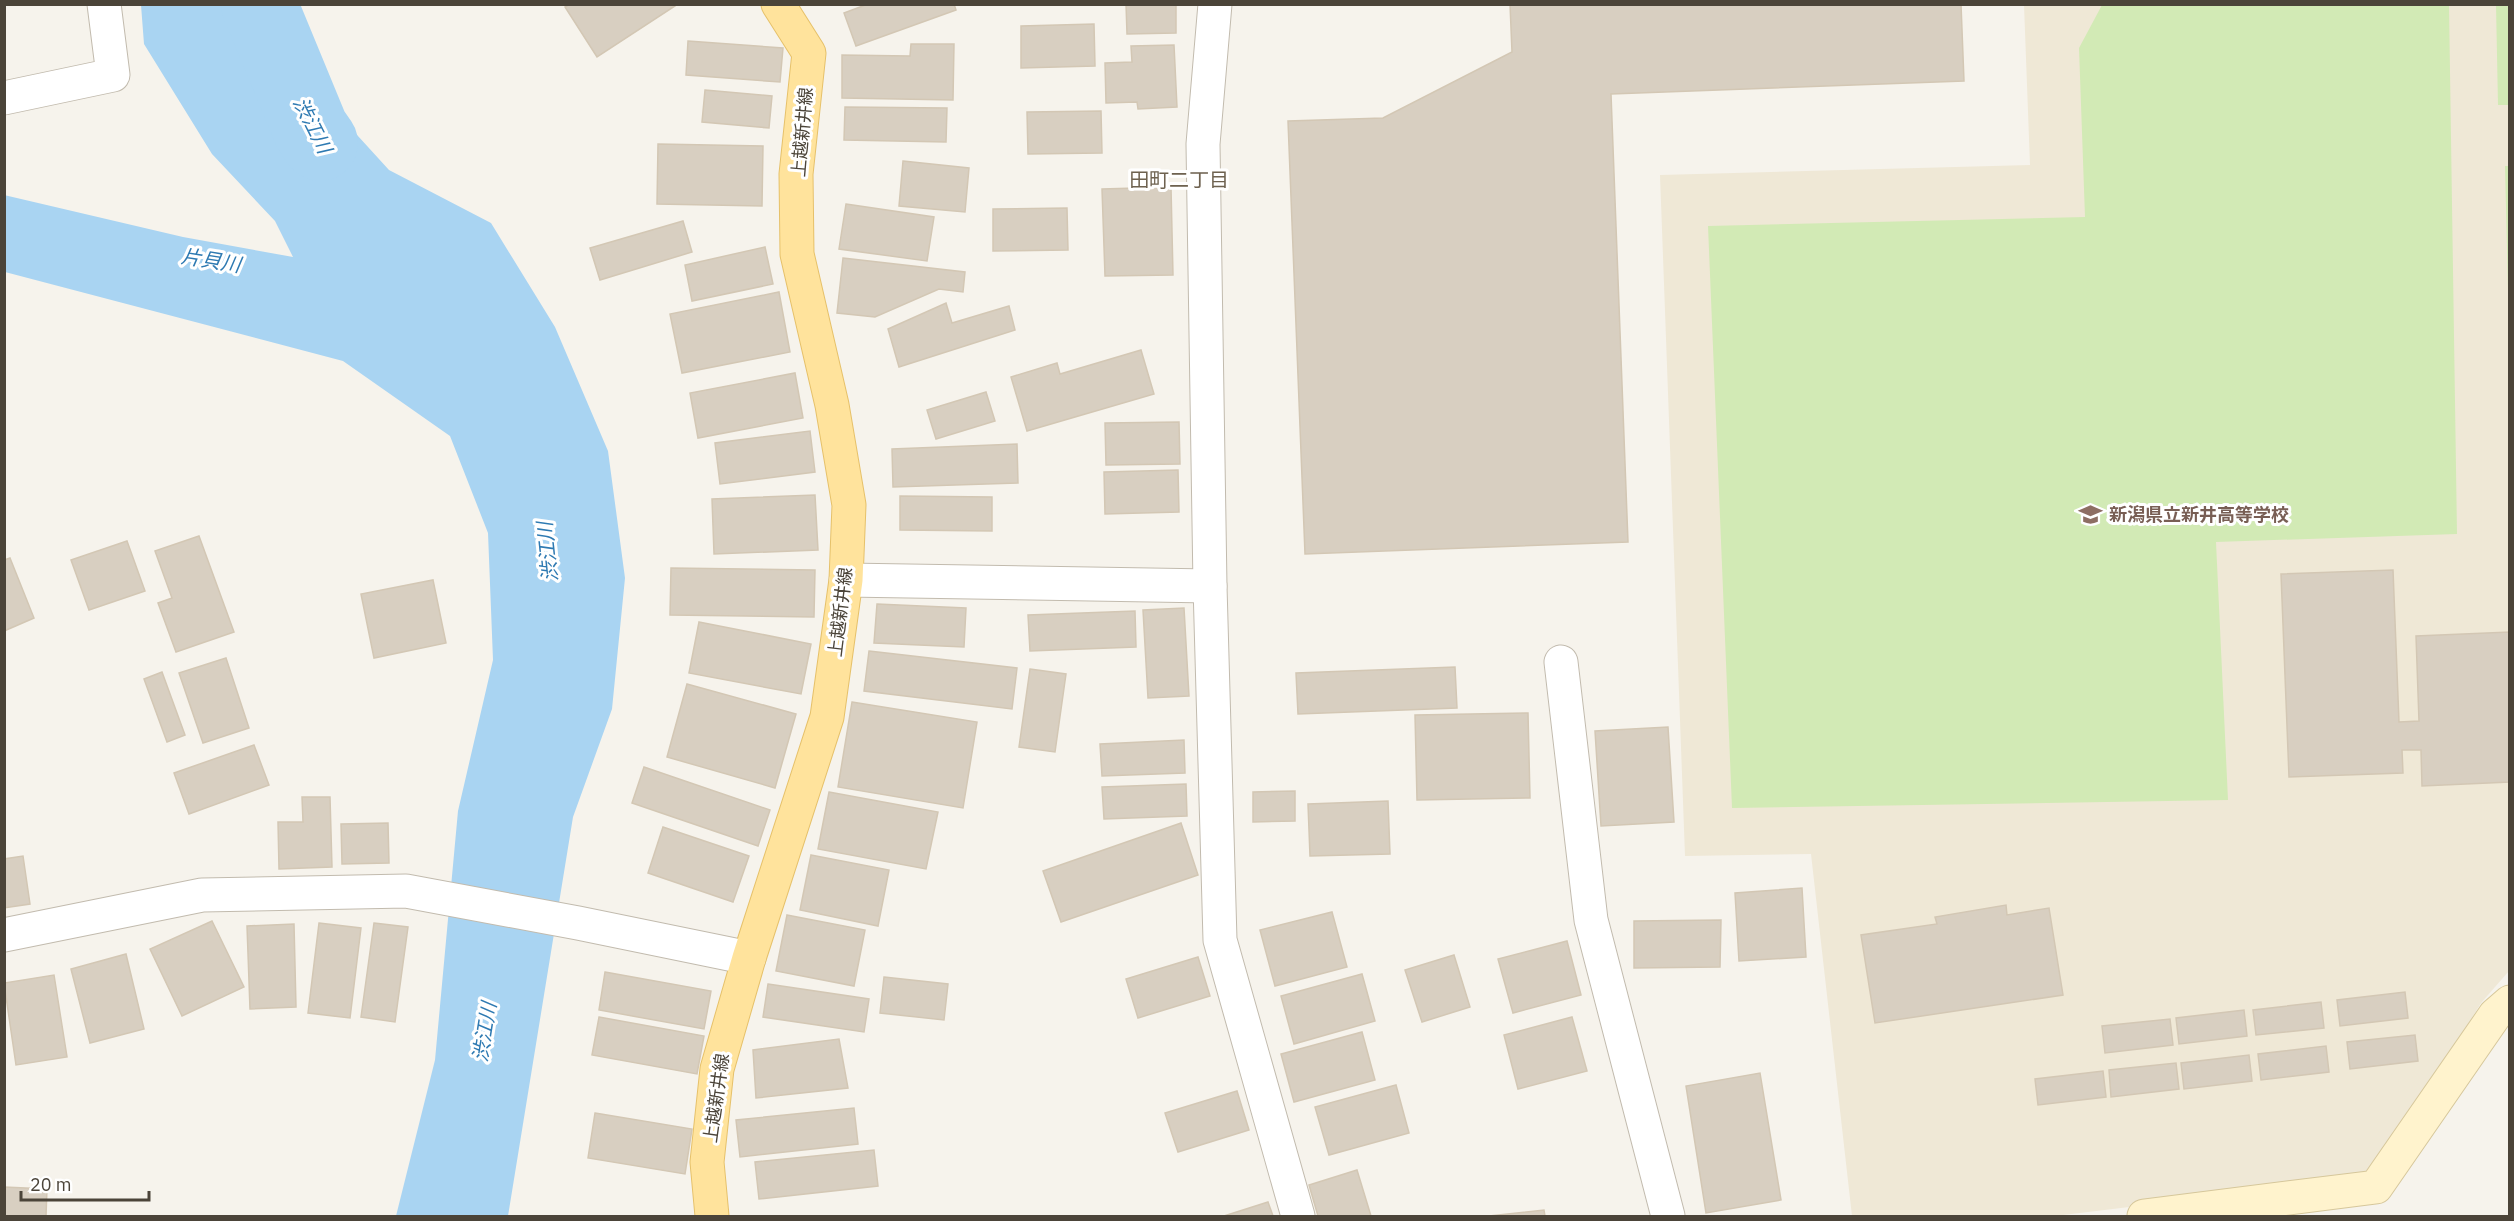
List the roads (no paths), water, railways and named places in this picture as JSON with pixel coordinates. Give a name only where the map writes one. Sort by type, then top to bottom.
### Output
[{"type":"main road","name":"上越新井線","points":[[712,1216],[707,1162],[717,1069],[749,958],[827,717],[846,580],[849,505],[832,405],[797,254],[796,174],[809,53],[778,4]]},
{"type":"street","points":[[4,98],[113,75],[104,4]]},
{"type":"street","points":[[1215,4],[1203,144],[1210,586],[1220,940],[1298,1216]]},
{"type":"street","points":[[846,580],[1210,586]]},
{"type":"street","points":[[1561,662],[1591,920],[1668,1216]]},
{"type":"street","points":[[4,935],[202,896],[406,891],[749,958]]},
{"type":"street","points":[[2144,1216],[2376,1188],[2495,1015],[2510,1002]]},
{"type":"water","name":"片貝川","points":[[141,5],[243,5],[245,12],[389,170],[491,223],[555,327],[608,451],[625,578],[612,709],[573,817],[508,1216],[396,1216],[435,1060],[458,811],[493,660],[488,533],[450,436],[343,361],[5,272],[4,195],[183,237],[293,257],[275,221],[212,154],[144,44]]},
{"type":"waterway","name":"渋江川","points":[[259,4],[311,130],[320,143]]},
{"type":"place","name":"新潟県立新井高等学校","points":[[2091,514]]},
{"type":"district","name":"田町二丁目","points":[[1179,179]]}]
